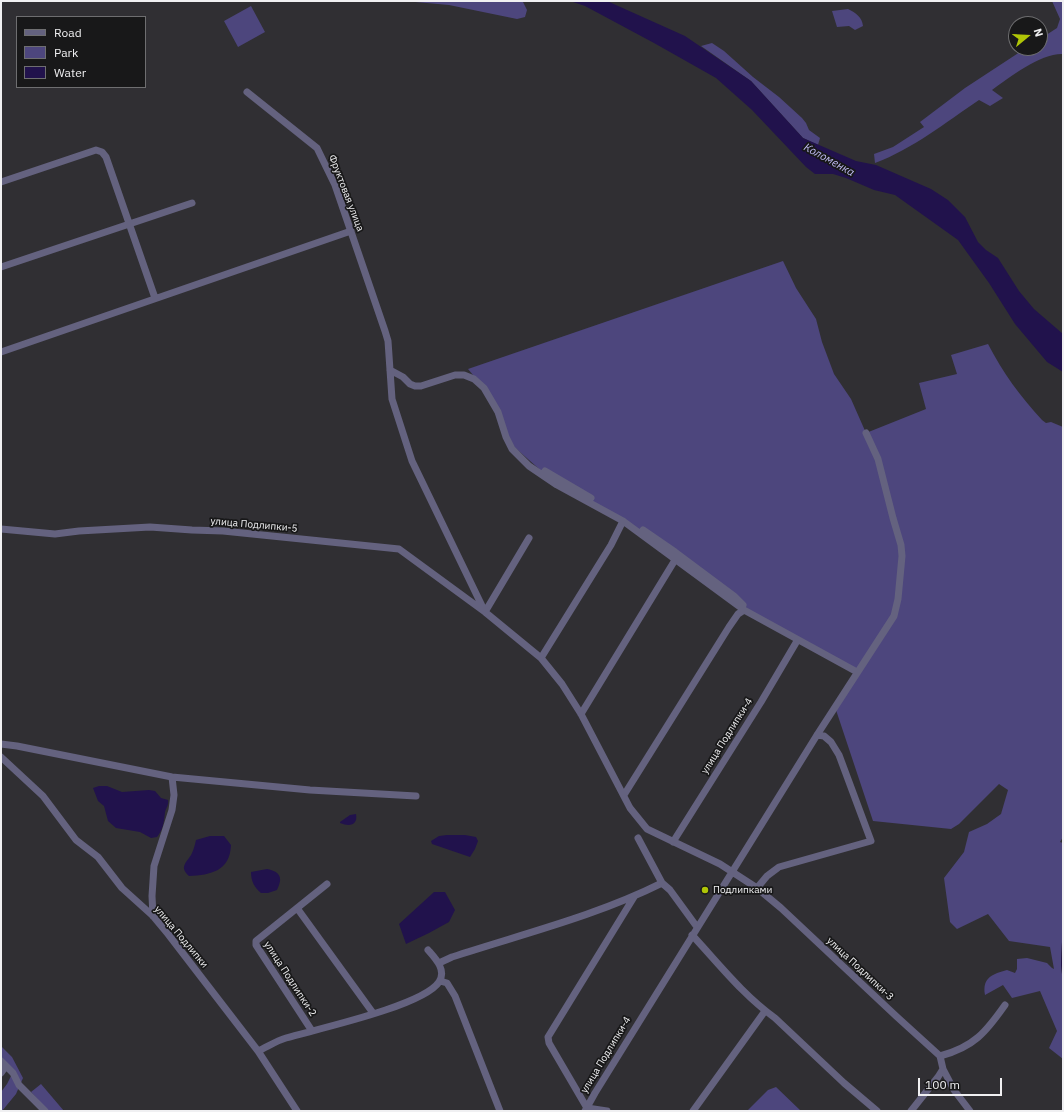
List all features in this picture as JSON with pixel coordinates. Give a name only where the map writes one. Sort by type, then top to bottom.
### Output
[{"type":"street","name":"Фруктовая улица","points":[[247,92],[317,148],[335,185],[388,341],[392,399],[412,461],[485,612]]},
{"type":"street","points":[[1,182],[96,150],[102,152],[106,157],[154,298]]},
{"type":"street","points":[[1,267],[192,203]]},
{"type":"street","points":[[1,352],[351,231]]},
{"type":"street","points":[[390,370],[414,386],[421,386],[455,375],[464,375],[474,379],[484,388],[498,412],[506,437],[512,449],[529,466],[556,485],[623,521],[747,611],[857,672]]},
{"type":"street","name":"улица Подлипки-4","points":[[634,897],[548,1038],[549,1043],[586,1109],[817,734],[894,616],[898,599],[902,556],[901,545],[878,459],[866,433]]},
{"type":"street","points":[[512,449],[557,479],[616,513],[675,552],[734,596],[747,611]]},
{"type":"street","points":[[541,658],[611,545],[623,521]]},
{"type":"street","name":"улица Подлипки-5","points":[[1,529],[55,534],[79,531],[150,527],[223,531],[399,550],[485,612]]},
{"type":"street","points":[[528,538],[485,612],[541,658],[562,684],[581,714],[630,808],[647,829],[720,864],[732,872]]},
{"type":"street","points":[[581,714],[675,560]]},
{"type":"street","points":[[624,795],[729,626],[738,614],[747,611]]},
{"type":"street","name":"улица Подлипки-4","points":[[673,842],[798,640]]},
{"type":"street","points":[[757,888],[767,876],[778,867],[871,842],[839,755],[831,742],[824,736],[817,734]]},
{"type":"street","points":[[1,744],[172,777],[310,790],[416,796]]},
{"type":"street","name":"улица Подлипки","points":[[1,757],[43,796],[76,840],[98,858],[122,888],[153,916],[258,1051],[297,1111]]},
{"type":"street","points":[[153,916],[152,896],[154,866],[172,810],[174,795],[172,777]]},
{"type":"street","points":[[638,838],[662,883],[670,890],[697,927]]},
{"type":"street","name":"улица Подлипки-3","points":[[732,872],[757,888],[781,908],[940,1056]]},
{"type":"street","points":[[440,963],[452,957],[543,929],[634,897],[662,883]]},
{"type":"street","name":"улица Подлипки-2","points":[[312,1032],[256,945],[256,941],[327,884]]},
{"type":"street","points":[[297,908],[373,1013]]},
{"type":"street","points":[[692,935],[737,985],[775,1018],[844,1083],[877,1111]]},
{"type":"street","points":[[428,950],[440,963],[442,972],[440,981],[447,983],[455,996],[500,1111]]},
{"type":"street","name":"улица Подлипки-2","points":[[258,1051],[284,1039],[399,1006],[427,992],[440,981]]},
{"type":"street","points":[[970,1111],[954,1090],[942,1069],[940,1056],[961,1049],[979,1037],[990,1028],[1006,1005]]},
{"type":"street","points":[[693,1111],[766,1011]]},
{"type":"street","points":[[1,1074],[4,1064]]},
{"type":"street","points":[[4,1064],[13,1074],[19,1085],[45,1111]]},
{"type":"street","points":[[911,1111],[938,1077],[942,1069]]},
{"type":"street","points":[[586,1109],[607,1111]]},
{"type":"green space","points":[[404,1],[520,1],[523,2],[527,10],[525,17],[517,19],[449,5]]},
{"type":"green space","points":[[1052,1],[1063,1],[1063,54],[1045,57],[1026,67],[992,90],[1003,98],[990,106],[979,100],[916,143],[875,163],[874,154],[893,147],[924,127],[920,122],[965,88],[1014,56],[1048,56],[1048,34],[1057,28],[1060,19]]},
{"type":"green space","points":[[251,6],[265,32],[238,47],[224,21]]},
{"type":"green space","points":[[848,9],[858,16],[863,26],[855,30],[849,26],[837,27],[832,11]]},
{"type":"green space","points":[[712,43],[724,51],[802,118],[809,130],[820,138],[818,145],[803,138],[751,81],[701,46]]},
{"type":"green space","points":[[783,261],[796,288],[816,319],[822,342],[834,374],[851,399],[866,433],[926,409],[919,383],[957,374],[951,355],[988,344],[1012,384],[1042,420],[1046,423],[1051,422],[1063,427],[1063,837],[1060,842],[1063,843],[1063,920],[1061,964],[1063,984],[1063,1059],[1049,1048],[1057,1031],[1040,991],[1012,998],[1003,985],[985,995],[985,984],[987,980],[997,973],[1007,970],[1015,973],[1017,969],[1017,959],[1027,958],[1047,963],[1054,969],[1050,947],[1009,941],[988,914],[957,929],[950,922],[944,878],[964,852],[969,832],[987,824],[1001,814],[1008,790],[999,784],[959,824],[951,829],[873,821],[835,707],[857,673],[769,624],[623,521],[546,475],[512,445],[484,388],[468,369]]},
{"type":"green space","points":[[1,1046],[12,1057],[23,1078],[16,1094],[2,1111],[1,1092],[13,1072],[1,1058]]},
{"type":"green space","points":[[41,1084],[64,1111],[48,1111],[31,1092]]},
{"type":"green space","points":[[776,1087],[801,1111],[747,1111],[768,1090]]},
{"type":"water","name":"Коломенка","points":[[570,1],[607,1],[685,36],[751,81],[803,138],[856,161],[876,165],[931,189],[948,200],[965,217],[978,242],[986,250],[998,258],[1019,291],[1034,309],[1063,334],[1063,372],[1047,362],[1015,324],[989,283],[958,240],[895,195],[874,190],[833,174],[815,174],[806,167],[752,110],[716,78],[585,6]]},
{"type":"water","points":[[107,786],[122,792],[155,791],[161,798],[168,800],[163,826],[157,837],[151,838],[140,832],[116,828],[108,821],[104,806],[98,801],[93,788]]},
{"type":"water","points":[[356,814],[356,821],[354,823],[347,825],[340,823],[350,815]]},
{"type":"water","points":[[465,835],[476,837],[478,841],[470,857],[432,844],[431,841],[439,836]]},
{"type":"water","points":[[210,836],[224,836],[231,845],[230,854],[227,861],[218,870],[212,873],[189,876],[184,867],[193,851],[196,840]]},
{"type":"water","points":[[267,869],[272,870],[280,876],[280,882],[277,890],[268,893],[261,893],[253,884],[251,872]]},
{"type":"water","points":[[434,892],[445,892],[455,910],[449,922],[406,944],[399,924]]},
{"type":"water","points":[[1063,920],[1063,984],[1061,964]]},
{"type":"place","name":"Подлипками","points":[[705,890]]}]
